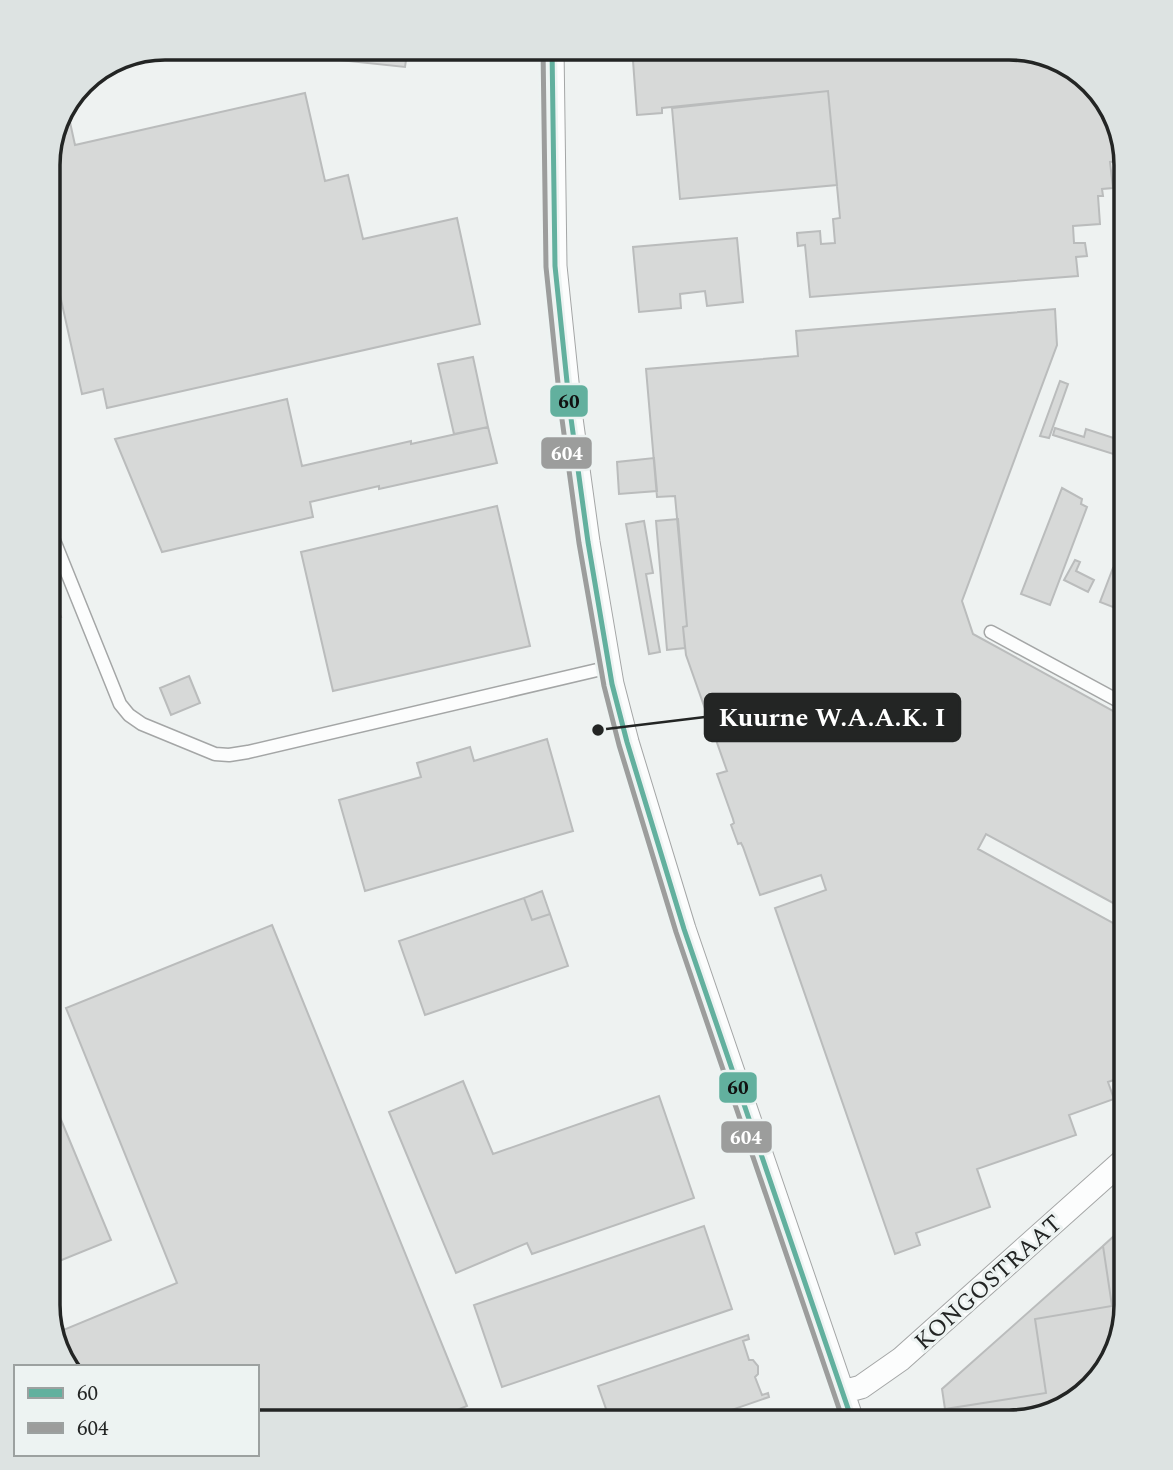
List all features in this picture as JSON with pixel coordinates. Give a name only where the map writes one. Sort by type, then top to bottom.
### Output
[{"type":"street","points":[[552,59],[555,266],[570,411],[612,684],[684,929],[848,1410]]},
{"type":"street","name":"KONGOSTRAAT","points":[[842,1392],[861,1387],[901,1359],[1114,1169]]},
{"type":"lane","points":[[60,554],[120,704],[142,724],[215,754],[248,752],[610,667]]},
{"type":"lane","points":[[991,632],[1114,699]]},
{"type":"building","points":[[331,59],[406,59],[405,67]]},
{"type":"building","points":[[633,60],[1015,60],[1035,63],[1061,74],[1078,86],[1096,106],[1103,118],[1111,144],[1113,188],[1102,189],[1103,196],[1098,196],[1100,224],[1073,226],[1074,243],[1085,243],[1087,256],[1076,257],[1078,276],[810,297],[805,245],[798,246],[797,233],[820,231],[821,244],[835,243],[833,219],[840,218],[828,91],[662,108],[662,113],[637,115]]},
{"type":"building","points":[[828,91],[837,185],[680,199],[672,108]]},
{"type":"building","points":[[305,93],[325,181],[348,175],[363,239],[457,218],[480,324],[107,408],[103,389],[82,394],[60,294],[60,158],[69,120],[75,145]]},
{"type":"building","points":[[737,238],[743,302],[707,306],[705,291],[680,294],[681,308],[639,312],[633,247]]},
{"type":"building","points":[[1055,309],[1057,345],[962,601],[973,634],[1114,711],[1114,903],[986,834],[978,849],[1114,923],[1114,1080],[1108,1082],[1114,1099],[1069,1115],[1076,1135],[977,1169],[990,1207],[916,1233],[920,1245],[895,1254],[775,908],[826,890],[821,875],[760,895],[743,847],[741,843],[738,844],[731,825],[734,823],[733,819],[717,774],[727,771],[686,655],[683,627],[687,626],[675,496],[657,497],[646,369],[798,356],[796,331]]},
{"type":"building","points":[[473,357],[488,427],[454,434],[438,364]]},
{"type":"building","points":[[1060,381],[1068,384],[1049,438],[1040,436]]},
{"type":"building","points":[[287,399],[302,466],[488,427],[497,463],[310,502],[313,517],[162,552],[115,439]]},
{"type":"building","points":[[1055,428],[1084,437],[1086,429],[1114,438],[1114,454],[1053,435]]},
{"type":"building","points":[[654,458],[657,491],[619,494],[617,462]]},
{"type":"building","points":[[1062,488],[1082,499],[1081,504],[1087,507],[1050,605],[1021,594]]},
{"type":"building","points":[[497,506],[530,646],[333,691],[301,552]]},
{"type":"building","points":[[678,519],[687,626],[683,627],[685,648],[667,650],[656,521]]},
{"type":"building","points":[[644,521],[653,573],[646,574],[660,652],[649,654],[626,524]]},
{"type":"building","points":[[1075,560],[1080,562],[1076,571],[1094,580],[1088,592],[1064,580]]},
{"type":"building","points":[[1113,568],[1114,568],[1114,607],[1100,602]]},
{"type":"building","points":[[189,676],[200,703],[171,715],[160,688]]},
{"type":"building","points":[[547,739],[573,831],[365,891],[339,800],[421,777],[417,763],[470,747],[474,761]]},
{"type":"building","points":[[542,891],[550,914],[532,920],[524,898]]},
{"type":"building","points":[[524,898],[532,920],[550,914],[568,966],[425,1015],[399,941]]},
{"type":"building","points":[[272,925],[467,1406],[457,1410],[259,1410],[259,1365],[78,1365],[63,1330],[177,1283],[66,1008]]},
{"type":"building","points":[[463,1081],[493,1154],[659,1096],[694,1198],[532,1254],[527,1243],[456,1273],[389,1112]]},
{"type":"building","points":[[59,1115],[111,1240],[59,1261]]},
{"type":"building","points":[[704,1226],[732,1309],[502,1387],[474,1305]]},
{"type":"building","points":[[1114,1236],[1113,1319],[1099,1358],[1083,1380],[1055,1400],[1029,1408],[945,1410],[1046,1393],[1035,1319],[1112,1306],[1103,1246]]},
{"type":"building","points":[[1103,1246],[1112,1306],[1035,1319],[1046,1393],[945,1409],[942,1389]]},
{"type":"building","points":[[748,1335],[749,1339],[743,1341],[749,1360],[753,1360],[758,1366],[758,1374],[755,1377],[762,1395],[768,1393],[769,1397],[732,1410],[606,1410],[598,1386]]},
{"type":"transit line","name":"604","points":[[543,59],[546,267],[561,412],[579,543],[604,686],[619,745],[676,932],[840,1410]]},
{"type":"transit line","name":"60","points":[[552,59],[555,266],[570,411],[588,542],[612,684],[684,929],[849,1410]]},
{"type":"place","name":"Kuurne W.A.A.K. I","points":[[598,730]]}]
